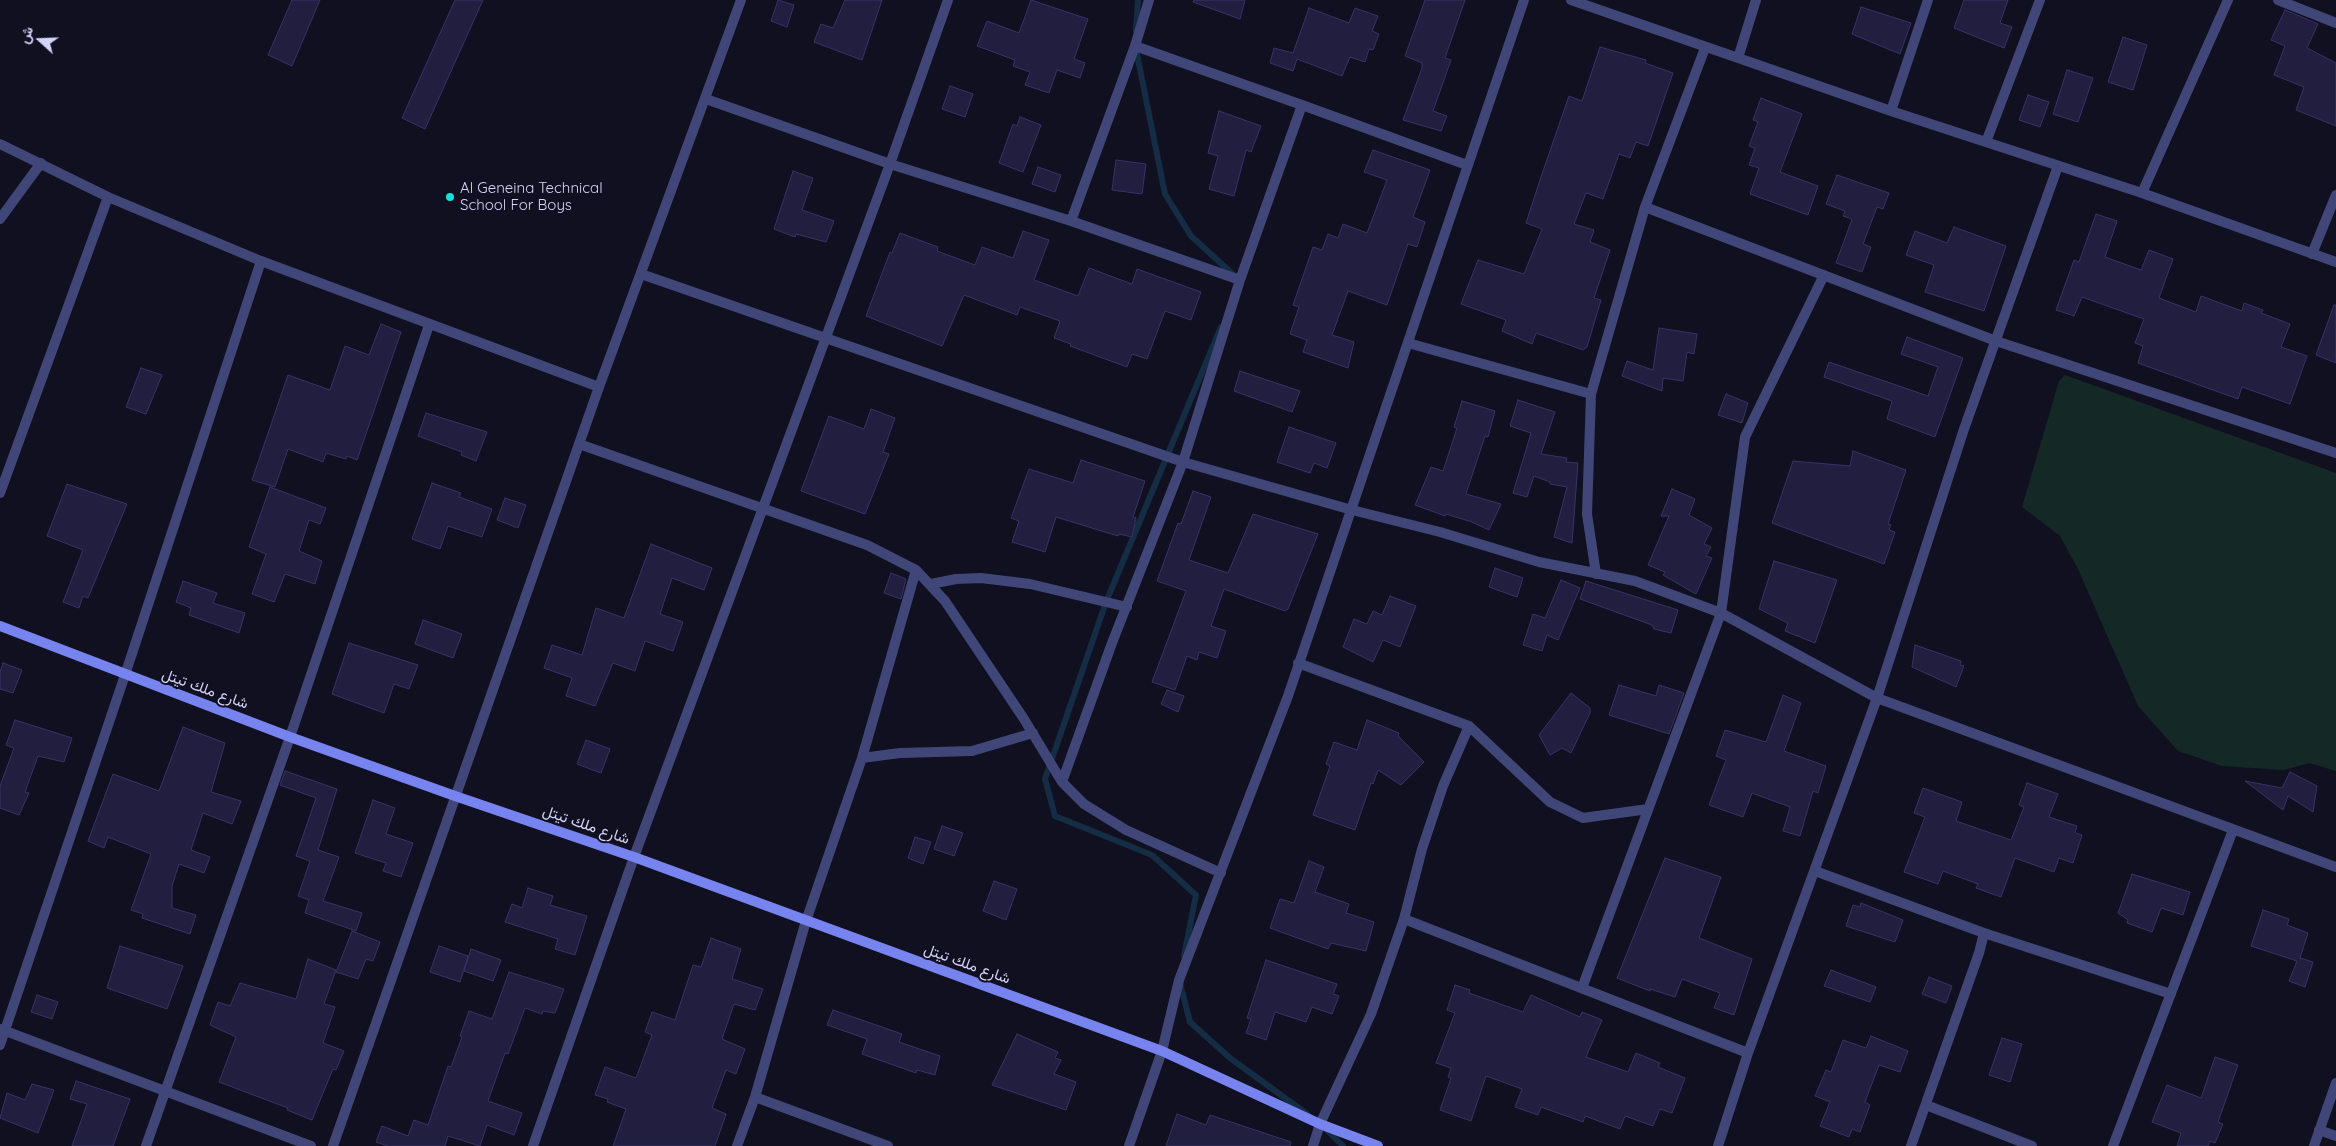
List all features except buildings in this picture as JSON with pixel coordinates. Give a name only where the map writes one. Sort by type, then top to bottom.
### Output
[{"type":"main road","name":"شارع ملك تيتل","points":[[0,626],[290,737],[634,857],[1162,1051],[1320,1124],[1378,1146]]},
{"type":"street","points":[[333,1146],[599,387],[742,0]]},
{"type":"street","points":[[533,1146],[634,857],[761,508],[890,164],[948,0]]},
{"type":"street","points":[[1071,221],[1135,46],[1149,0]]},
{"type":"street","points":[[1129,1146],[1162,1051],[1179,980],[1221,874],[1352,510],[1524,0]]},
{"type":"street","points":[[1571,0],[1891,111],[2142,193],[2336,262]]},
{"type":"street","points":[[1738,58],[1756,0]]},
{"type":"street","points":[[1891,111],[1928,0]]},
{"type":"street","points":[[1986,142],[2040,0]]},
{"type":"street","points":[[2142,193],[2228,0]]},
{"type":"street","points":[[2278,0],[2336,23]]},
{"type":"street","points":[[1135,46],[1467,165]]},
{"type":"street","points":[[1596,574],[1587,514],[1590,394],[1645,207],[1705,48]]},
{"type":"street","points":[[706,99],[890,164],[1071,221],[1240,280]]},
{"type":"street","points":[[1062,782],[1183,462],[1240,280],[1302,105]]},
{"type":"street","points":[[0,144],[108,196],[261,261],[599,387]]},
{"type":"street","points":[[0,219],[41,163]]},
{"type":"street","points":[[1718,1146],[1748,1053],[1876,698],[1964,429],[2058,166]]},
{"type":"street","points":[[2312,254],[2336,195]]},
{"type":"street","points":[[0,493],[108,196]]},
{"type":"street","points":[[1645,207],[1996,341],[2336,453]]},
{"type":"street","points":[[0,1045],[2,1030],[125,675],[261,261]]},
{"type":"street","points":[[641,274],[1183,462],[1352,510],[1440,532],[1539,562],[1635,581],[1721,613],[1876,698],[2336,868]]},
{"type":"street","points":[[1582,988],[1721,613],[1745,437],[1824,275]]},
{"type":"street","points":[[146,1146],[290,737],[429,325]]},
{"type":"street","points":[[1408,343],[1590,394]]},
{"type":"street","points":[[579,444],[867,545],[916,570],[945,601],[1033,733],[1062,782],[1084,804],[1126,830],[1221,874]]},
{"type":"street","points":[[737,1146],[755,1097],[806,921],[862,758],[916,570]]},
{"type":"street","points":[[931,584],[956,579],[981,578],[1030,584],[1127,607]]},
{"type":"street","points":[[1298,663],[1469,726],[1550,802],[1583,818],[1648,809]]},
{"type":"street","points":[[1314,1146],[1320,1124],[1371,1014],[1404,919],[1422,849],[1440,795],[1469,726]]},
{"type":"street","points":[[862,758],[900,753],[972,751],[1033,733]]},
{"type":"street","points":[[2113,1146],[2233,830]]},
{"type":"street","points":[[1815,871],[1984,933],[2171,994]]},
{"type":"street","points":[[1404,919],[1748,1053]]},
{"type":"street","points":[[1911,1146],[1984,933]]},
{"type":"street","points":[[2,1030],[312,1146]]},
{"type":"street","points":[[2314,1146],[2336,1083]]},
{"type":"street","points":[[755,1097],[888,1146]]},
{"type":"street","points":[[1926,1105],[2032,1146]]},
{"type":"street","points":[[2319,1130],[2336,1136]]},
{"type":"green space","points":[[2065,375],[2336,473],[2336,771],[2309,763],[2284,770],[2222,766],[2178,751],[2138,706],[2078,569],[2060,536],[2022,507],[2059,381]]},
{"type":"waterway","points":[[1136,31],[1138,0]]},
{"type":"waterway","points":[[1136,49],[1165,194],[1191,236],[1235,276]]},
{"type":"waterway","points":[[1184,956],[1196,895],[1152,855],[1055,816],[1045,779],[1106,602],[1221,327]]},
{"type":"waterway","points":[[1180,983],[1190,1022],[1230,1058],[1307,1114]]},
{"type":"waterway","points":[[1325,1128],[1343,1146]]},
{"type":"place","name":"Al Geneina Technical School For Boys","points":[[450,197]]}]
